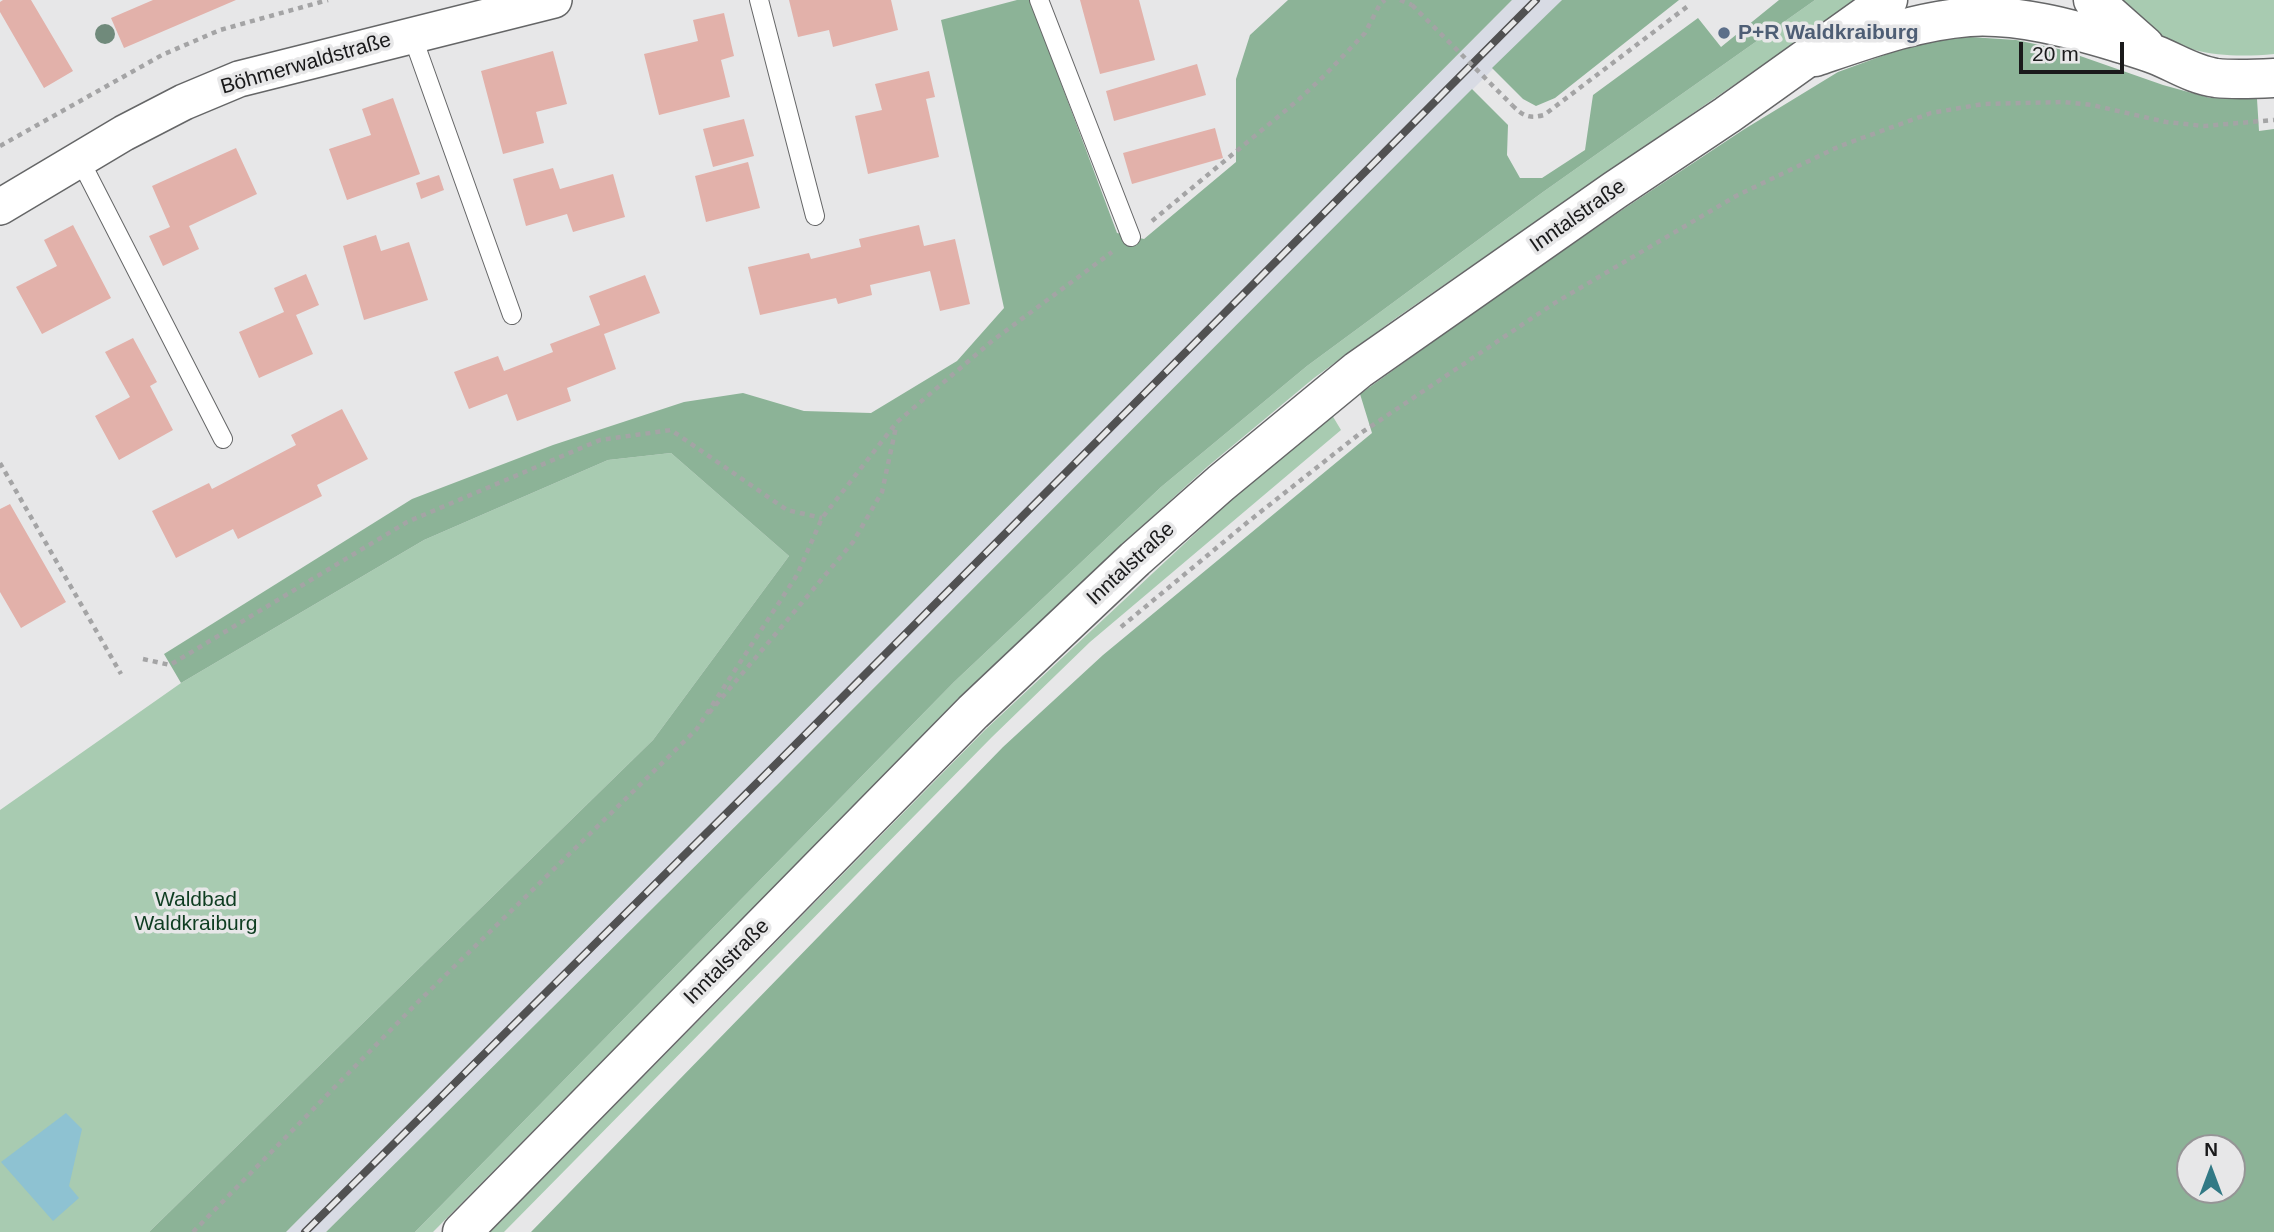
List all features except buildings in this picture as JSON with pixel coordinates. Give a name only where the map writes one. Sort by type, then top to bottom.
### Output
[{"type":"main road","name":"Inntalstraße","points":[[462,1232],[973,712],[1135,559],[1221,483],[1358,370],[1615,190],[1807,60],[1888,0]]},
{"type":"main road","points":[[2102,4],[2158,56]]},
{"type":"main road","points":[[1807,60],[1877,36],[1929,23],[1970,17],[2001,18],[2057,26],[2117,42],[2214,78],[2274,78]]},
{"type":"street","name":"Böhmerwaldstraße","points":[[0,206],[184,102],[239,79],[554,0]]},
{"type":"lane","points":[[759,0],[815,216]]},
{"type":"lane","points":[[1040,0],[1131,237]]},
{"type":"lane","points":[[412,35],[512,315]]},
{"type":"lane","points":[[80,160],[223,439]]},
{"type":"path","points":[[0,146],[162,55],[220,30],[328,0]]},
{"type":"path","points":[[696,730],[797,575],[822,518],[897,422],[992,341],[1131,237],[1297,101],[1365,33],[1380,4],[1385,0]]},
{"type":"path","points":[[1399,0],[1412,5],[1522,115],[1533,118],[1544,115],[1688,6]]},
{"type":"path","points":[[1116,632],[1249,521],[1358,435],[1553,304],[1736,196],[1840,146],[1931,113],[1983,104],[2064,102],[2092,105],[2166,122],[2204,126],[2274,120]]},
{"type":"path","points":[[193,1232],[418,1002],[696,730],[853,542],[882,492],[897,422]]},
{"type":"path","points":[[142,659],[170,665],[407,522],[600,440],[671,430],[787,510],[822,518]]},
{"type":"path","points":[[0,463],[121,674]]},
{"type":"shaded area","points":[[1512,0],[1562,0],[326,1232],[286,1232]]},
{"type":"green space","points":[[1017,0],[1030,0],[1117,233],[1144,239],[1236,162],[1236,79],[1250,35],[1288,0],[1512,0],[286,1232],[149,1232],[653,740],[789,556],[671,453],[608,460],[424,540],[181,683],[164,654],[412,499],[553,445],[684,402],[743,393],[804,411],[871,413],[957,361],[1004,308],[941,20]]},
{"type":"green space","points":[[1562,0],[1679,0],[1555,98],[1536,106],[1523,99],[1492,68]]},
{"type":"green space","points":[[1779,0],[1815,0],[1543,192],[1307,366],[1161,487],[954,682],[415,1232],[326,1232],[1472,89],[1508,125],[1507,155],[1520,178],[1542,178],[1585,150],[1593,95],[1698,18],[1721,47]]},
{"type":"green space","points":[[1815,0],[1857,0],[1396,318],[1314,378],[1207,467],[959,700],[433,1232],[415,1232],[954,682],[1161,487],[1307,366],[1543,192]]},
{"type":"green space","points":[[2123,0],[2274,0],[2274,54],[2241,56],[2193,50],[2150,28]]},
{"type":"green space","points":[[1970,37],[2016,40],[2063,50],[2163,85],[2210,98],[2257,99],[2259,131],[2274,129],[2274,1232],[531,1232],[1003,747],[1103,655],[1372,433],[1360,394],[1501,293],[1743,130],[1838,72],[1929,41]]},
{"type":"green space","points":[[1332,415],[1341,430],[1090,642],[992,737],[504,1232],[490,1232],[985,730],[1230,501]]},
{"type":"green space","name":"Waldbad Waldkraiburg","points":[[671,453],[789,556],[653,740],[149,1232],[0,1232],[0,810],[181,683],[424,540],[608,460]]},
{"type":"water","points":[[66,1113],[82,1129],[69,1186],[79,1198],[53,1221],[1,1162]]},
{"type":"railway","points":[[305,1232],[776,764],[1536,0]]},
{"type":"place","name":"P+R Waldkraiburg","points":[[1724,33]]}]
